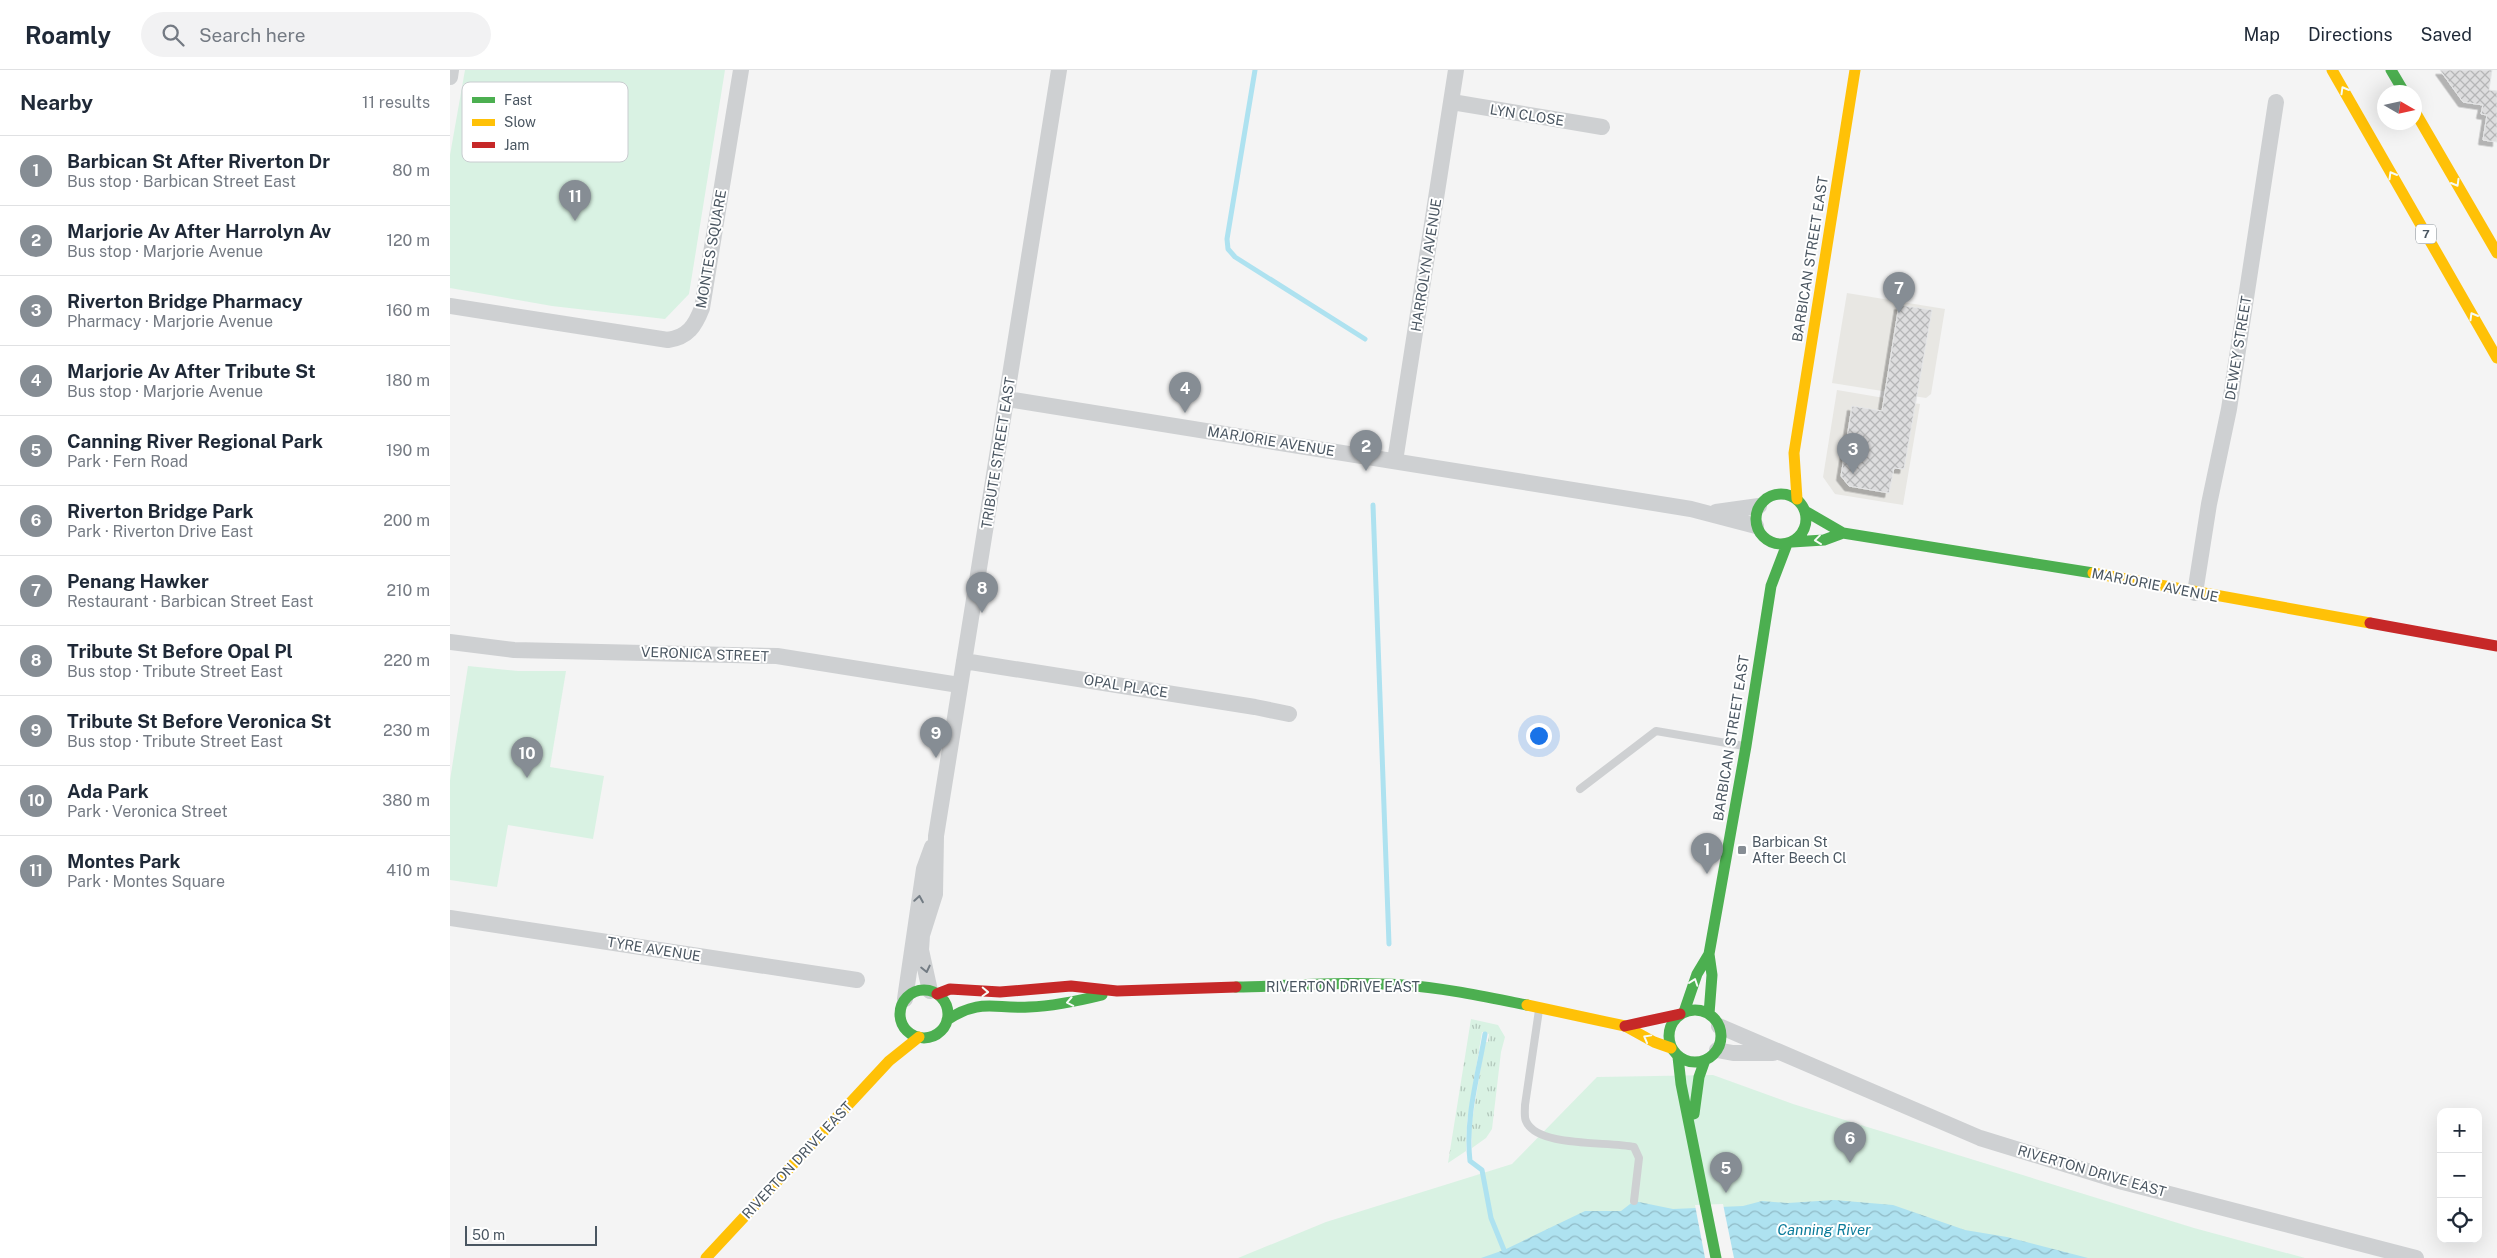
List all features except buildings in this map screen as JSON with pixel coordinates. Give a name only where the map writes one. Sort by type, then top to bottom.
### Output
[{"type":"main road","name":"BARBICAN STREET EAST","points":[[1797,499],[1794,453],[1855,70]]},
{"type":"main road","name":"7","points":[[2332,70],[2497,358]]},
{"type":"main road","points":[[2391,70],[2400,85]]},
{"type":"main road","points":[[2422,124],[2497,253]]},
{"type":"main road","name":"BARBICAN STREET EAST","points":[[1772,495],[1794,453]]},
{"type":"main road","points":[[1760,532],[1756,512],[1759,506],[1772,495],[1785,494],[1797,499]]},
{"type":"main road","name":"MARJORIE AVENUE","points":[[1797,499],[1805,511],[1844,533],[2058,566],[2195,593],[2466,639],[2497,646]]},
{"type":"main road","points":[[1790,543],[1803,532],[1806,526],[1805,511]]},
{"type":"main road","name":"BARBICAN STREET EAST","points":[[1760,532],[1771,586]]},
{"type":"main road","name":"MARJORIE AVENUE","points":[[1760,532],[1771,543],[1824,540],[1844,533]]},
{"type":"main road","name":"BARBICAN STREET EAST","points":[[1714,1020],[1709,954],[1746,746],[1771,586],[1790,543]]},
{"type":"main road","name":"MARJORIE AVENUE","points":[[2466,639],[2497,636]]},
{"type":"main road","name":"BARBICAN STREET EAST","points":[[1682,1013],[1697,974],[1709,954]]},
{"type":"main road","name":"RIVERTON DRIVE EAST","points":[[889,1062],[899,1034],[900,1013],[905,999],[916,991],[934,992],[950,989],[1000,992],[1071,986],[1118,991],[1352,984],[1403,985],[1469,993],[1625,1026],[1691,1062],[1711,1055]]},
{"type":"main road","name":"RIVERTON DRIVE EAST","points":[[706,1258],[889,1062],[919,1038],[926,1038],[939,1032],[947,1020],[961,1009],[986,1003],[1026,1007],[1060,1004],[1118,991]]},
{"type":"main road","points":[[934,992],[946,1006],[947,1020]]},
{"type":"main road","name":"RIVERTON DRIVE EAST","points":[[1625,1026],[1701,1010],[1714,1020]]},
{"type":"main road","points":[[1682,1013],[1670,1026],[1668,1033],[1675,1052],[1692,1128],[1716,1258]]},
{"type":"main road","points":[[1692,1128],[1699,1077],[1720,1043],[1714,1020]]},
{"type":"main road","points":[[899,1034],[912,1035],[919,1038]]},
{"type":"street","points":[[450,78],[451,70]]},
{"type":"street","name":"MONTES SQUARE","points":[[450,306],[668,340],[680,338],[688,333],[696,324],[702,308],[741,70]]},
{"type":"street","name":"TRIBUTE STREET EAST","points":[[934,992],[921,950],[922,935],[935,894],[936,836],[1059,70]]},
{"type":"street","name":"HARROLYN AVENUE","points":[[1394,461],[1456,70]]},
{"type":"street","name":"LYN CLOSE","points":[[1452,102],[1602,127]]},
{"type":"street","name":"DEWEY STREET","points":[[2195,593],[2209,504],[2230,403],[2276,102]]},
{"type":"street","name":"MARJORIE AVENUE","points":[[1007,399],[1712,513],[1760,532]]},
{"type":"street","name":"MARJORIE AVENUE","points":[[1712,513],[1759,506]]},
{"type":"street","name":"VERONICA STREET","points":[[450,642],[514,650],[777,656],[959,684]]},
{"type":"street","name":"OPAL PLACE","points":[[964,661],[1289,714]]},
{"type":"street","name":"TRIBUTE STREET EAST","points":[[905,999],[924,869],[936,836]]},
{"type":"street","name":"TYRE AVENUE","points":[[450,918],[858,980]]},
{"type":"street","name":"RIVERTON DRIVE EAST","points":[[1714,1020],[1780,1053],[1980,1138],[2123,1182],[2416,1258]]},
{"type":"street","name":"RIVERTON DRIVE EAST","points":[[1711,1055],[1780,1053]]},
{"type":"lane","points":[[1580,789],[1656,731],[1746,746]]},
{"type":"lane","points":[[1539,1007],[1525,1105],[1526,1121],[1533,1130],[1561,1141],[1622,1144],[1634,1147],[1639,1158],[1634,1201]]},
{"type":"shaded area","points":[[1847,293],[1945,309],[1931,394],[1926,398],[1832,383]]},
{"type":"shaded area","points":[[1837,390],[1920,404],[1903,505],[1835,494],[1823,477]]},
{"type":"green space","points":[[465,70],[725,70],[689,294],[665,319],[552,306],[450,288],[450,155],[462,87],[462,162],[628,162],[628,82],[463,82]]},
{"type":"green space","points":[[468,666],[518,671],[566,671],[550,767],[604,776],[593,839],[508,825],[497,887],[450,880],[450,780]]},
{"type":"green space","points":[[1471,1019],[1498,1025],[1505,1037],[1501,1052],[1492,1129],[1486,1138],[1472,1148],[1471,1127],[1485,1042],[1488,1042],[1489,1034],[1482,1032],[1467,1122],[1466,1151],[1448,1163]]},
{"type":"green space","points":[[1713,1075],[1793,1104],[2194,1228],[2305,1258],[1238,1258],[1326,1222],[1512,1164],[1597,1077]]},
{"type":"water","name":"Canning River","points":[[1834,1200],[1893,1205],[1965,1230],[2007,1237],[2088,1258],[1481,1258],[1504,1250],[1585,1211],[1621,1211],[1634,1201],[1673,1209],[1743,1206],[1762,1201],[1788,1203]]},
{"type":"pier","points":[[1723,1204],[1734,1258],[1705,1258],[1695,1205]]},
{"type":"waterway","points":[[1255,70],[1227,239],[1228,249],[1235,257],[1365,339]]},
{"type":"waterway","points":[[1373,505],[1389,944]]},
{"type":"waterway","points":[[1485,1034],[1469,1129],[1470,1161],[1482,1170],[1491,1218],[1504,1250]]},
{"type":"traffic: fast","points":[[2391,70],[2400,85]]},
{"type":"traffic: fast","points":[[1776,494],[1786,494],[1799,501],[1806,514],[1806,519],[1806,524],[1799,537],[1786,544],[1776,544],[1767,540],[1760,533],[1756,524],[1756,514],[1760,505],[1767,498],[1776,494]]},
{"type":"traffic: fast","points":[[1805,511],[1843,533],[2093,573]]},
{"type":"traffic: fast","points":[[1792,542],[1824,540],[1843,533]]},
{"type":"traffic: fast","points":[[1709,1014],[1712,975],[1709,954],[1746,746],[1771,586],[1787,544]]},
{"type":"traffic: fast","points":[[1684,1012],[1697,974],[1709,954]]},
{"type":"traffic: fast","points":[[1236,987],[1341,984],[1403,985],[1419,986],[1527,1005]]},
{"type":"traffic: fast","points":[[924,990],[933,992],[941,997],[946,1005],[948,1014],[946,1023],[941,1031],[933,1036],[924,1038],[915,1036],[907,1031],[902,1023],[900,1014],[902,1005],[907,997],[915,992],[924,990]]},
{"type":"traffic: fast","points":[[947,1020],[959,1013],[978,1007],[1038,1006],[1066,1003],[1102,995]]},
{"type":"traffic: fast","points":[[1690,1010],[1700,1010],[1709,1014],[1717,1022],[1721,1036],[1717,1050],[1709,1058],[1700,1062],[1690,1062],[1681,1058],[1673,1050],[1669,1041],[1669,1031],[1673,1022],[1681,1014],[1690,1010]]},
{"type":"traffic: fast","points":[[1678,1057],[1681,1084],[1716,1258]]},
{"type":"traffic: fast","points":[[1694,1114],[1699,1077],[1705,1060]]},
{"type":"traffic: slow","points":[[1797,499],[1794,453],[1855,70]]},
{"type":"traffic: slow","points":[[2332,70],[2497,358]]},
{"type":"traffic: slow","points":[[2422,124],[2497,253]]},
{"type":"traffic: slow","points":[[2093,573],[2370,623]]},
{"type":"traffic: slow","points":[[1527,1005],[1625,1026],[1654,1042],[1671,1048]]},
{"type":"traffic: slow","points":[[706,1258],[889,1061],[919,1037]]},
{"type":"traffic: jam","points":[[2370,623],[2497,646]]},
{"type":"traffic: jam","points":[[937,994],[950,989],[1000,992],[1071,986],[1117,991],[1236,987]]},
{"type":"traffic: jam","points":[[1625,1026],[1680,1014]]},
{"type":"place","name":"Montes Park","points":[[575,221]]},
{"type":"place","name":"Penang Hawker","points":[[1899,313]]},
{"type":"place","name":"Marjorie Av After Tribute St","points":[[1185,413]]},
{"type":"place","name":"Marjorie Av After Harrolyn Av","points":[[1366,471]]},
{"type":"place","name":"Riverton Bridge Pharmacy","points":[[1853,474]]},
{"type":"place","name":"Tribute St Before Opal Pl","points":[[982,613]]},
{"type":"place","name":"Tribute St Before Veronica St","points":[[936,758]]},
{"type":"place","name":"Ada Park","points":[[527,778]]},
{"type":"place","name":"Barbican St After Beech Cl","points":[[1742,850]]},
{"type":"place","name":"Barbican St After Riverton Dr","points":[[1707,874]]},
{"type":"place","name":"Riverton Bridge Park","points":[[1850,1163]]},
{"type":"place","name":"Canning River Regional Park","points":[[1726,1193]]}]
